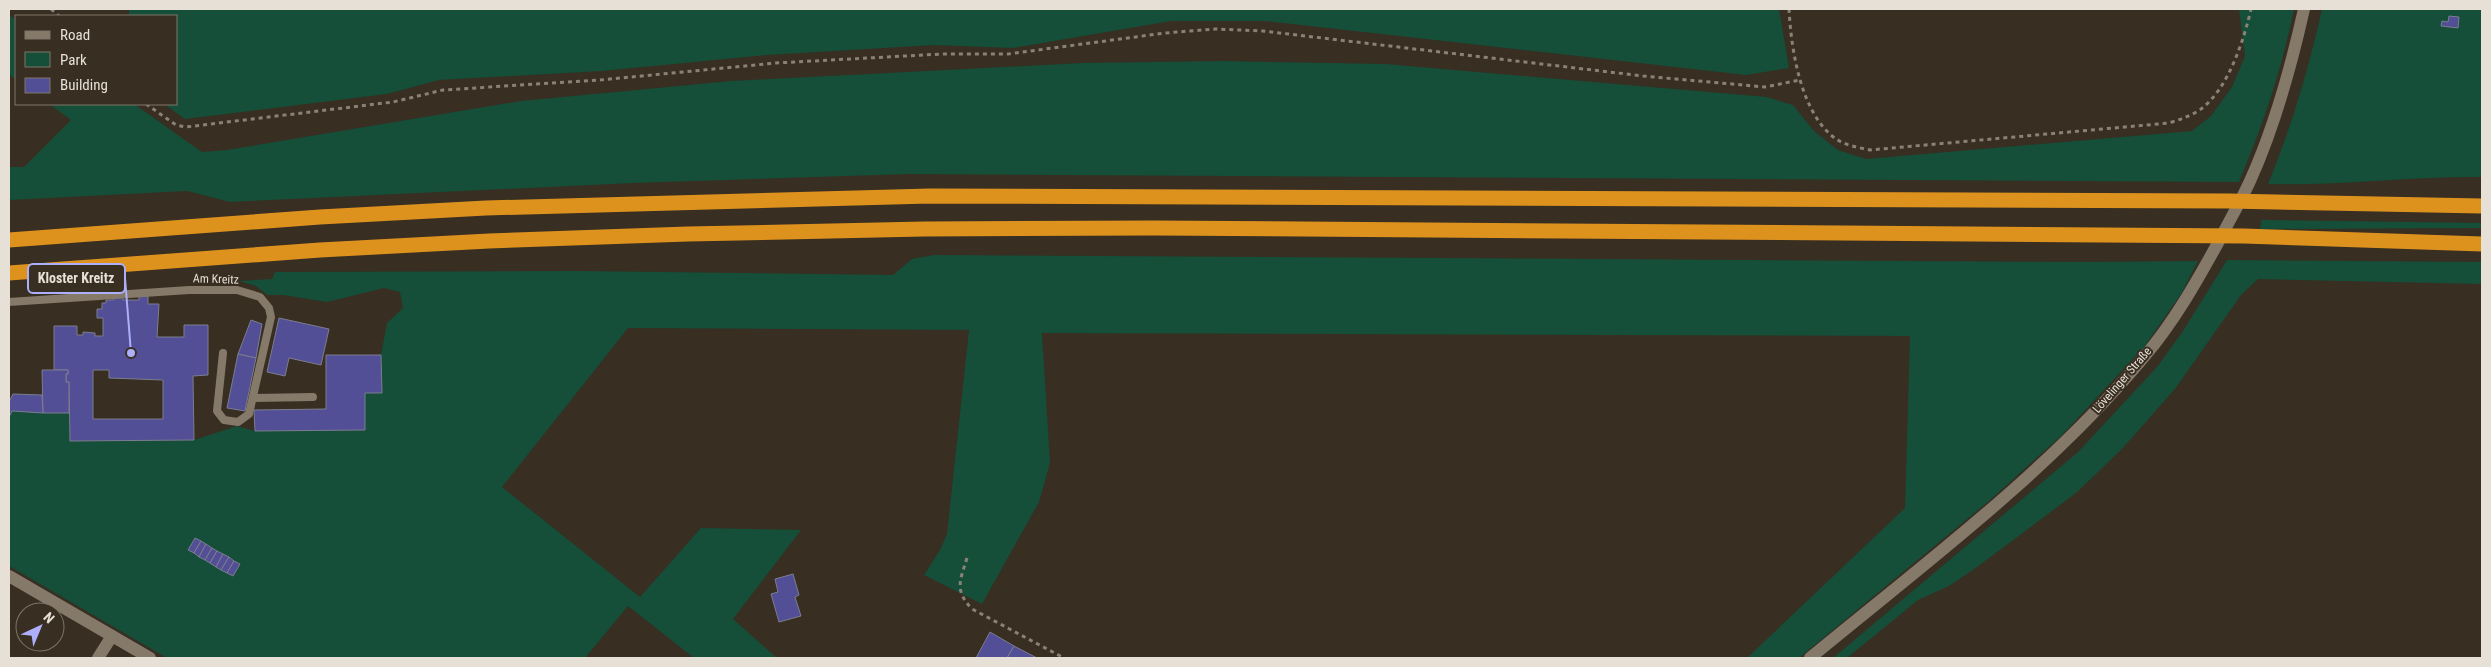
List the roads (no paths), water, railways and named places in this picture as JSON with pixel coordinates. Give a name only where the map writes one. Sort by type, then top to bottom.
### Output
[{"type":"highway","points":[[9,240],[310,218],[486,208],[930,196],[2229,201],[2482,206]]},
{"type":"highway","points":[[9,273],[310,251],[488,241],[688,234],[914,230],[1164,228],[2244,236],[2482,244]]},
{"type":"street","name":"Lövelinger Straße","points":[[1810,658],[1997,502],[2070,438],[2108,399],[2145,356],[2200,277],[2250,181],[2275,115],[2292,60],[2304,9]]},
{"type":"street","points":[[9,576],[150,658]]},
{"type":"street","points":[[98,658],[112,636]]},
{"type":"lane","name":"Am Kreitz","points":[[9,302],[189,290],[237,290],[255,294],[268,305],[271,317],[249,414],[242,420],[234,422],[224,420],[216,408],[223,353]]},
{"type":"lane","points":[[253,398],[313,397]]},
{"type":"place","name":"Kloster Kreitz","points":[[131,353]]}]
